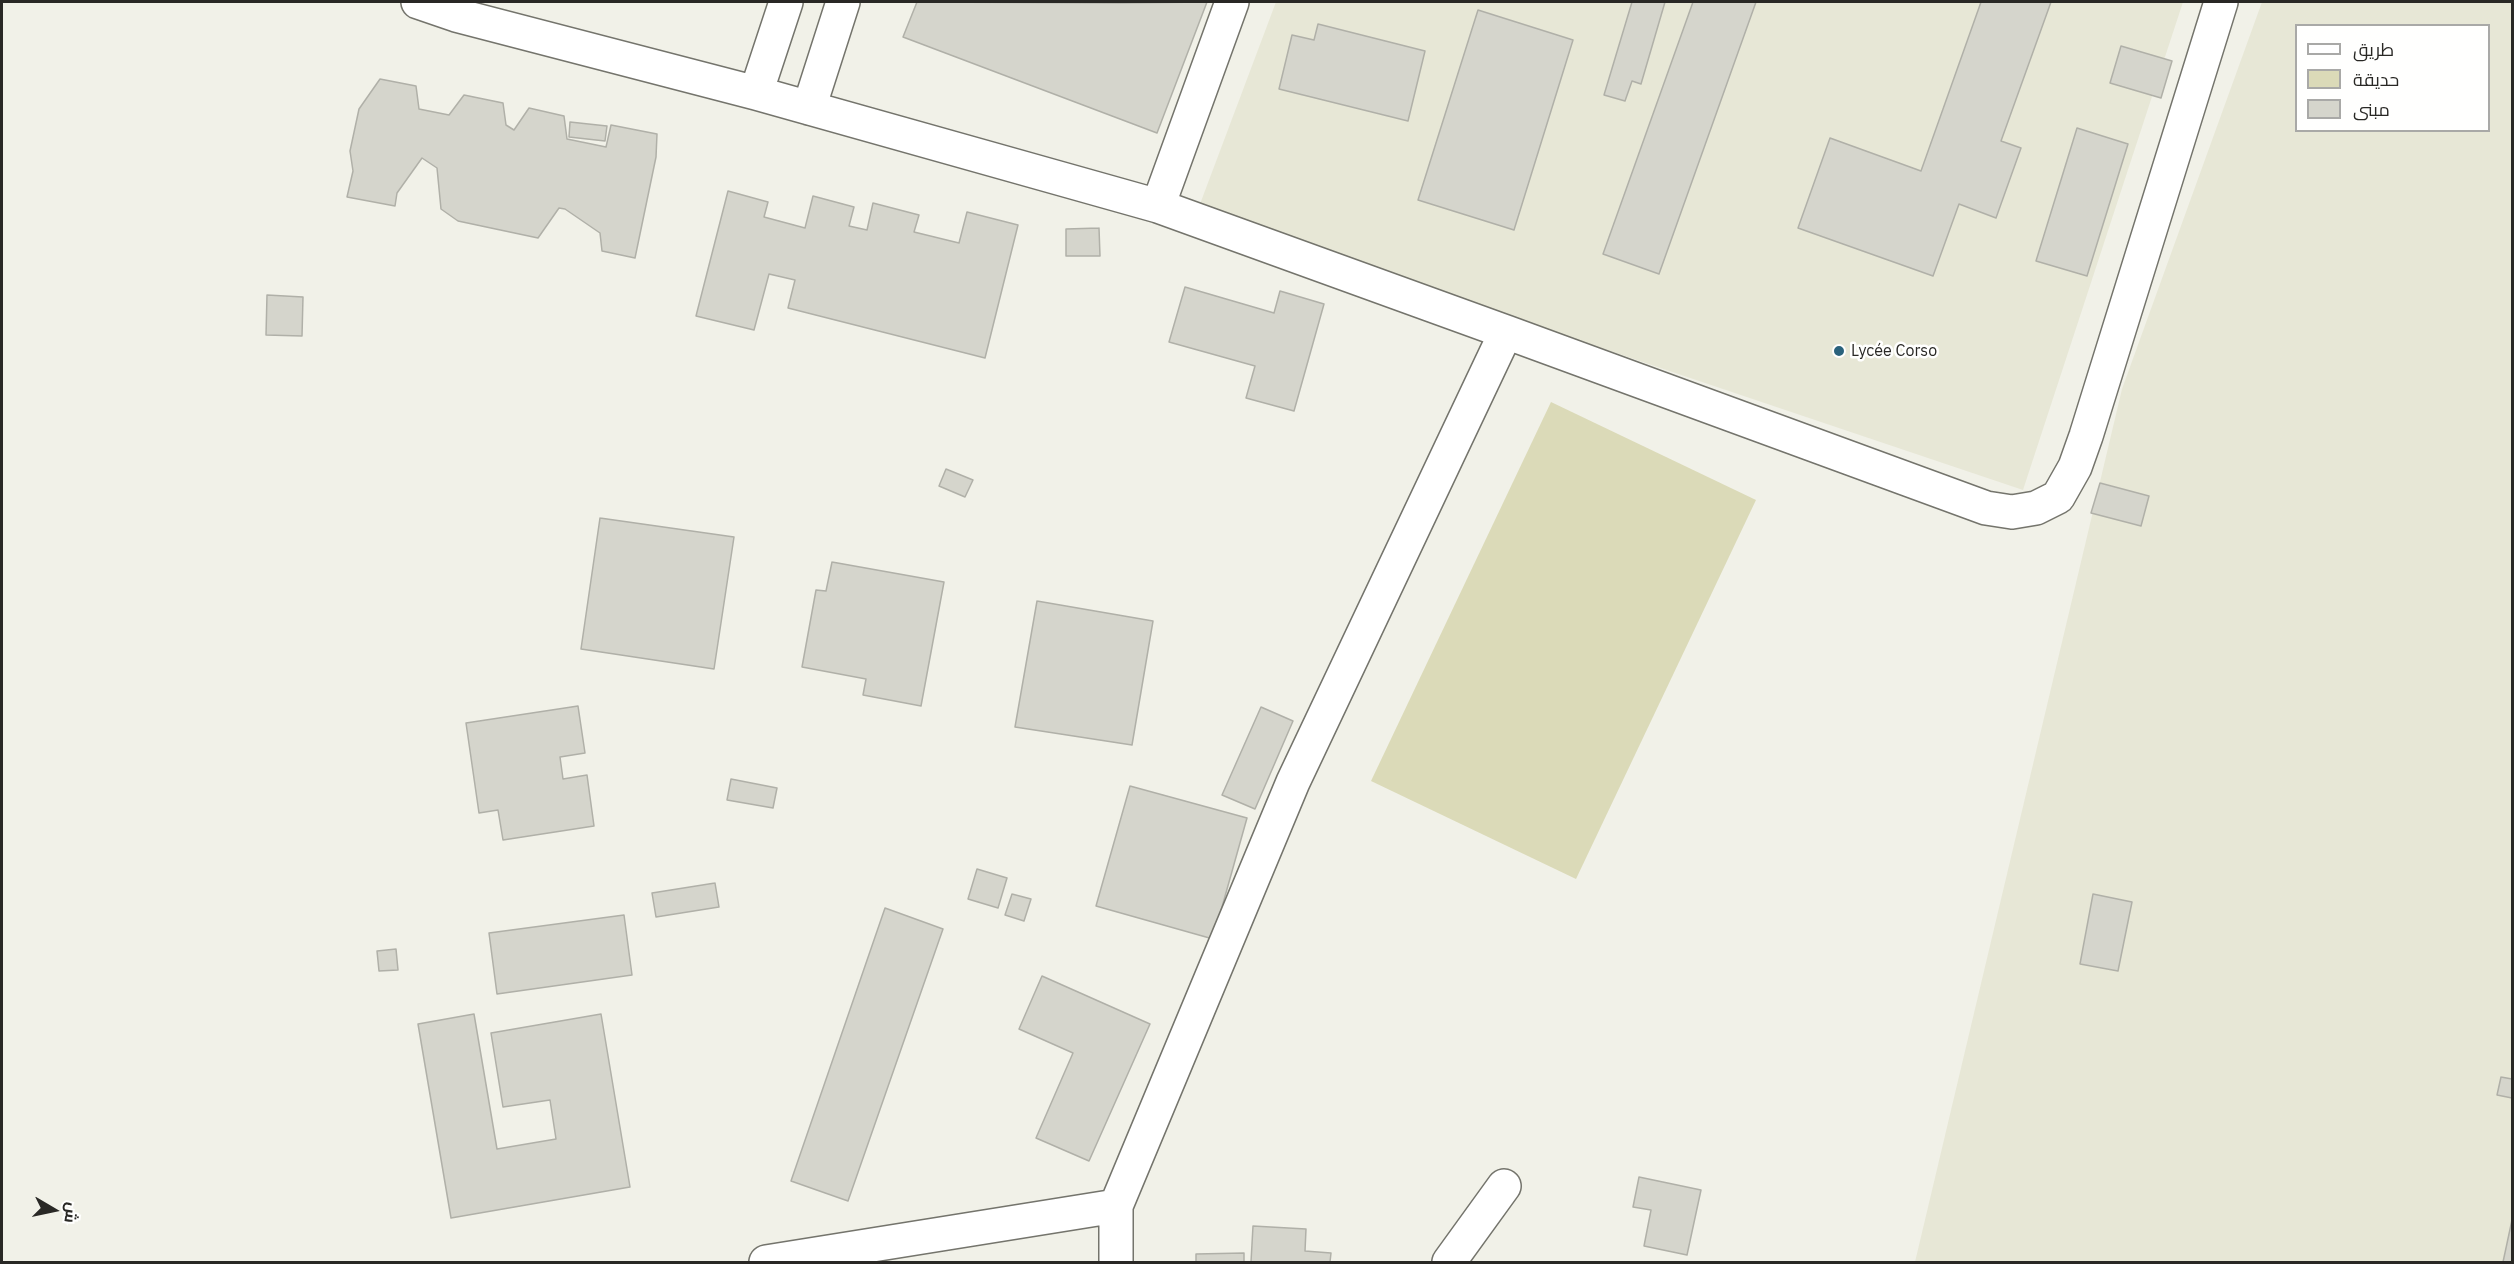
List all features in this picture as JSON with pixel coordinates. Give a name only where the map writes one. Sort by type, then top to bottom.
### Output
[{"type":"street","points":[[418,2],[456,15],[756,93],[1158,207],[1986,508],[2013,512],[2036,508],[2058,497],[2075,467],[2221,2]]},
{"type":"street","points":[[756,93],[786,2]]},
{"type":"street","points":[[809,108],[843,2]]},
{"type":"street","points":[[1158,207],[1232,2]]},
{"type":"street","points":[[1116,1263],[1116,1206],[1293,782],[1506,332]]},
{"type":"street","points":[[1449,1263],[1504,1186]]},
{"type":"street","points":[[766,1263],[808,1258],[1116,1206]]},
{"type":"shaded area","name":"Lycée Corso","points":[[1276,2],[2183,2],[2023,490],[1197,212]]},
{"type":"shaded area","points":[[2262,2],[2512,2],[2512,1262],[1915,1262],[2122,389]]},
{"type":"green space","points":[[1551,402],[1756,500],[1576,879],[1371,781]]},
{"type":"building","points":[[917,2],[1207,2],[1157,133],[903,37]]},
{"type":"building","points":[[1632,2],[1665,2],[1641,84],[1632,81],[1625,101],[1604,95]]},
{"type":"building","points":[[1693,2],[1756,2],[1659,274],[1603,254]]},
{"type":"building","points":[[1981,2],[2051,2],[2001,141],[2021,148],[1996,218],[1959,204],[1933,276],[1798,228],[1830,138],[1921,171]]},
{"type":"building","points":[[1478,10],[1573,40],[1514,230],[1418,200]]},
{"type":"building","points":[[1318,24],[1425,51],[1408,121],[1279,89],[1292,35],[1314,40]]},
{"type":"building","points":[[2121,46],[2172,61],[2161,98],[2110,83]]},
{"type":"building","points":[[380,79],[416,86],[419,109],[449,115],[464,95],[503,103],[506,125],[514,130],[529,108],[564,116],[567,139],[606,147],[611,125],[657,134],[656,157],[635,258],[602,251],[600,233],[565,209],[559,208],[538,238],[458,221],[441,209],[437,168],[422,158],[397,193],[395,206],[347,197],[353,171],[350,151],[359,109]]},
{"type":"building","points":[[570,122],[607,126],[605,141],[569,137]]},
{"type":"building","points":[[2077,128],[2128,144],[2087,276],[2036,261]]},
{"type":"building","points":[[728,191],[768,202],[764,217],[805,228],[813,196],[854,207],[849,226],[867,230],[873,203],[919,215],[914,232],[959,243],[967,212],[1018,225],[985,358],[788,308],[795,280],[769,274],[754,330],[696,316]]},
{"type":"building","points":[[1099,228],[1100,256],[1066,256],[1066,229]]},
{"type":"building","points":[[1185,287],[1274,313],[1280,291],[1324,304],[1294,411],[1246,398],[1255,366],[1169,342]]},
{"type":"building","points":[[267,295],[303,297],[302,336],[266,335]]},
{"type":"building","points":[[946,469],[973,480],[965,497],[939,486]]},
{"type":"building","points":[[2100,483],[2149,496],[2141,526],[2091,513]]},
{"type":"building","points":[[600,518],[734,537],[714,669],[581,649]]},
{"type":"building","points":[[832,562],[944,582],[921,706],[863,695],[866,679],[802,667],[816,590],[826,591]]},
{"type":"building","points":[[1037,601],[1153,621],[1132,745],[1015,727]]},
{"type":"building","points":[[578,706],[585,753],[560,757],[563,779],[587,775],[594,826],[503,840],[498,810],[479,813],[466,723]]},
{"type":"building","points":[[1261,707],[1293,721],[1255,809],[1222,795]]},
{"type":"building","points":[[731,779],[777,788],[773,808],[727,800]]},
{"type":"building","points":[[1130,786],[1247,818],[1213,939],[1096,906]]},
{"type":"building","points":[[977,869],[1007,878],[998,908],[968,899]]},
{"type":"building","points":[[715,883],[719,907],[656,917],[652,893]]},
{"type":"building","points":[[1012,894],[1031,899],[1024,921],[1005,915]]},
{"type":"building","points":[[2093,894],[2132,902],[2118,971],[2080,964]]},
{"type":"building","points":[[885,908],[943,929],[848,1201],[791,1181]]},
{"type":"building","points":[[624,915],[632,975],[497,994],[489,933]]},
{"type":"building","points":[[396,949],[398,970],[379,971],[377,951]]},
{"type":"building","points":[[1042,976],[1150,1024],[1089,1161],[1036,1138],[1073,1053],[1019,1029]]},
{"type":"building","points":[[474,1014],[497,1149],[556,1139],[550,1100],[503,1107],[491,1033],[601,1014],[630,1187],[451,1218],[418,1024]]},
{"type":"building","points":[[2501,1077],[2512,1079],[2512,1098],[2497,1095]]},
{"type":"building","points":[[1639,1177],[1701,1190],[1687,1255],[1644,1246],[1651,1210],[1633,1207]]},
{"type":"building","points":[[2512,1220],[2512,1262],[2503,1262]]},
{"type":"building","points":[[1253,1226],[1306,1229],[1305,1251],[1331,1253],[1330,1262],[1251,1262]]},
{"type":"building","points":[[1244,1253],[1244,1262],[1196,1262],[1196,1254]]},
{"type":"place","name":"Lycée Corso","points":[[1839,351]]}]
